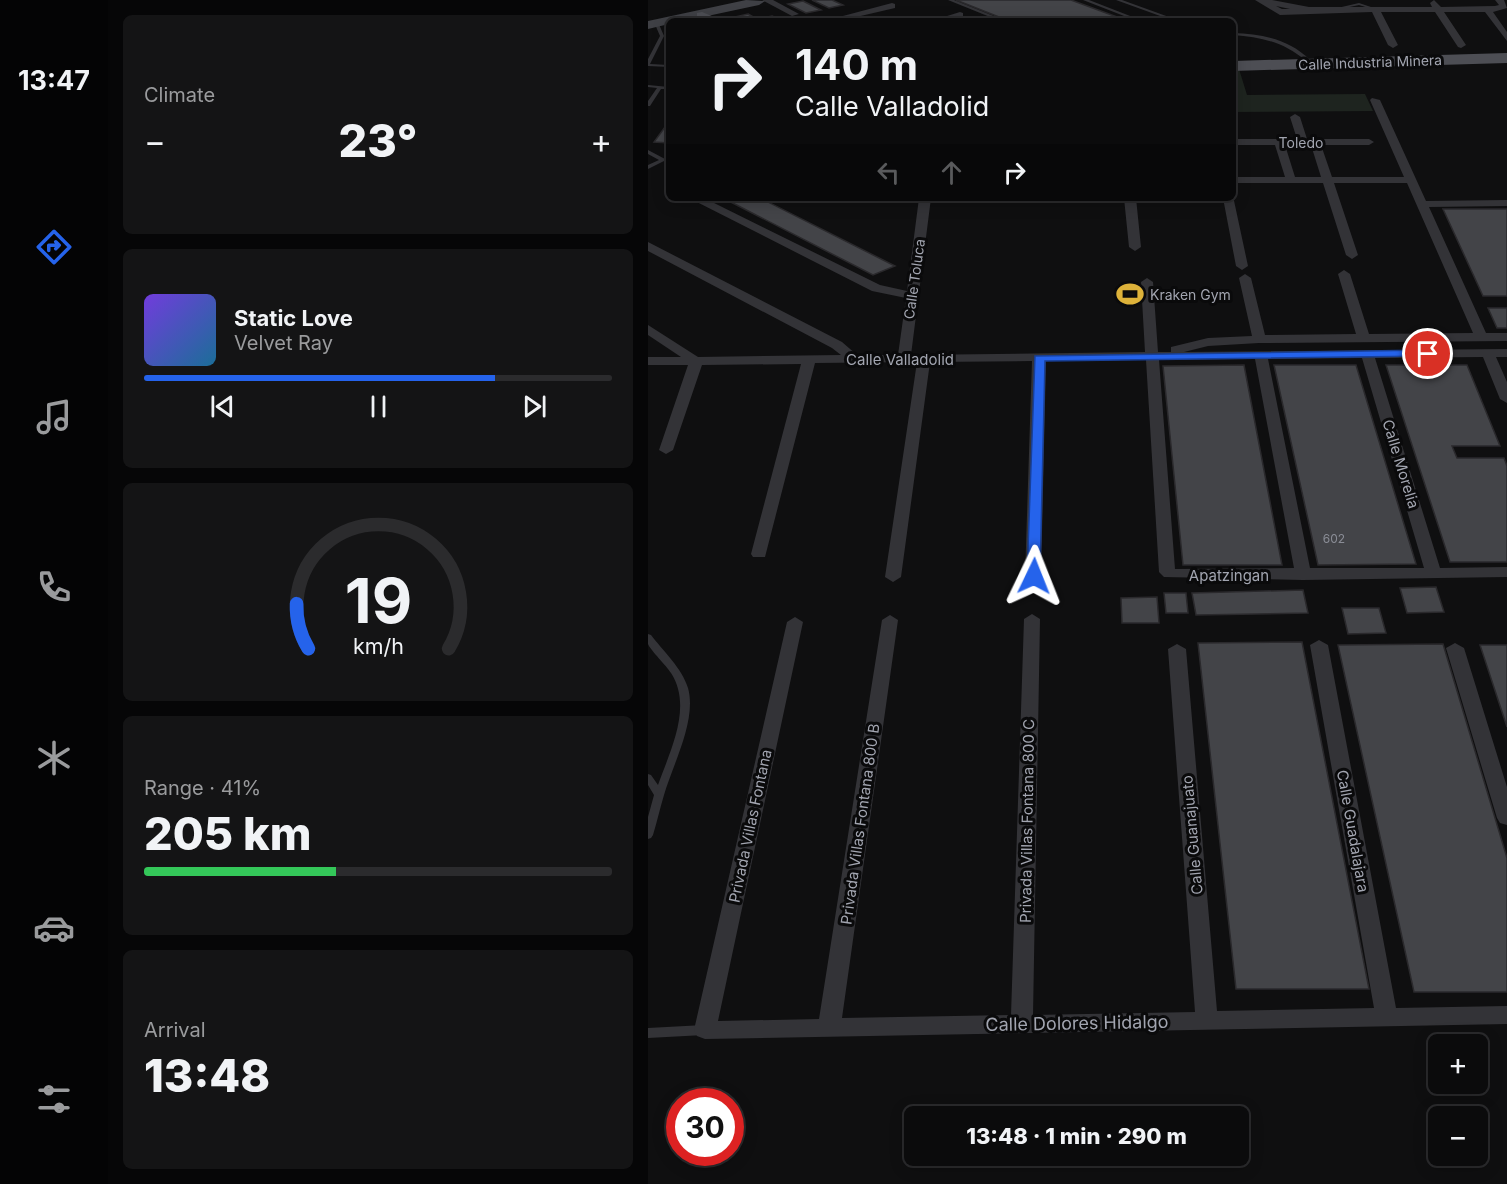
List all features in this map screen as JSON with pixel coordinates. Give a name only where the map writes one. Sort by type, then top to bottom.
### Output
[{"type":"main road","points":[[693,18],[754,2]]},
{"type":"main road","points":[[686,18],[754,2]]},
{"type":"main road","points":[[702,16],[708,18]]},
{"type":"main road","name":"Calle Industria Minera","points":[[1236,62],[1507,56]]},
{"type":"main road","name":"Calle Industria Minera","points":[[1236,66],[1507,56]]},
{"type":"street","points":[[1432,0],[1461,45]]},
{"type":"street","points":[[1261,1],[1280,12],[1335,9],[1487,9],[1503,7],[1499,0]]},
{"type":"street","points":[[754,2],[795,14]]},
{"type":"street","points":[[841,18],[892,6]]},
{"type":"street","points":[[1375,9],[1393,45]]},
{"type":"street","points":[[1487,9],[1507,38]]},
{"type":"street","points":[[948,18],[960,15]]},
{"type":"street","points":[[1375,100],[1481,337]]},
{"type":"street","points":[[1295,117],[1303,142]]},
{"type":"street","name":"Toledo","points":[[1236,142],[1369,142]]},
{"type":"street","points":[[1279,142],[1292,180]]},
{"type":"street","points":[[1315,142],[1352,255]]},
{"type":"street","points":[[1236,180],[1412,180]]},
{"type":"street","points":[[701,201],[876,288],[912,296]]},
{"type":"street","name":"Calle Toluca","points":[[904,359],[925,201]]},
{"type":"street","points":[[1130,201],[1135,247]]},
{"type":"street","points":[[1230,201],[1259,339]]},
{"type":"street","points":[[1422,204],[1507,203]]},
{"type":"street","points":[[648,246],[843,349],[855,360]]},
{"type":"street","points":[[1344,274],[1364,338]]},
{"type":"street","points":[[1147,282],[1152,357]]},
{"type":"street","points":[[648,329],[696,361],[666,450]]},
{"type":"street","name":"Calle Valladolid","points":[[1152,357],[1208,342],[1259,339],[1507,337]]},
{"type":"street","points":[[1488,353],[1507,399]]},
{"type":"street","name":"Calle Valladolid","points":[[648,361],[1507,353]]},
{"type":"street","name":"Calle Morelia","points":[[1367,354],[1434,573]]},
{"type":"street","points":[[1261,355],[1303,575]]},
{"type":"street","name":"Apatzingan","points":[[1152,357],[1167,572],[1179,575],[1507,573]]},
{"type":"street","points":[[1034,576],[1039,358]]},
{"type":"street","points":[[893,577],[924,359]]},
{"type":"street","points":[[759,554],[809,360]]},
{"type":"street","name":"Privada Villas Fontana 800 C","points":[[1022,1024],[1032,619]]},
{"type":"street","name":"Privada Villas Fontana 800 B","points":[[829,1028],[890,620]]},
{"type":"street","name":"Privada Villas Fontana","points":[[705,1030],[795,622]]},
{"type":"street","name":"Calle Guadalajara","points":[[1319,645],[1387,1017]]},
{"type":"street","points":[[1455,648],[1507,818]]},
{"type":"street","name":"Calle Guanajuato","points":[[1178,649],[1207,1021]]},
{"type":"street","name":"Calle Dolores Hidalgo","points":[[705,1030],[1507,1015]]},
{"type":"lane","points":[[950,0],[996,18]]},
{"type":"lane","points":[[1085,0],[1133,18]]},
{"type":"lane","points":[[1118,0],[1169,18]]},
{"type":"lane","points":[[656,25],[662,36],[648,64],[666,66]]},
{"type":"lane","points":[[1236,34],[1256,35],[1281,41],[1308,60]]},
{"type":"lane","points":[[648,86],[666,87]]},
{"type":"lane","points":[[648,105],[660,87]]},
{"type":"lane","points":[[648,152],[663,160],[648,167]]},
{"type":"lane","points":[[648,637],[683,687],[685,699],[682,723],[658,795],[648,835]]},
{"type":"lane","points":[[648,777],[658,795]]},
{"type":"lane","name":"Calle Dolores Hidalgo","points":[[648,1033],[705,1030]]},
{"type":"shaded area","points":[[1236,69],[1239,69],[1247,95],[1365,94],[1373,111],[1236,112]]},
{"type":"building","points":[[812,0],[832,0],[843,5],[829,8]]},
{"type":"building","points":[[956,0],[1071,0],[1120,18],[1001,18]]},
{"type":"building","points":[[803,1],[821,10],[806,13],[788,4]]},
{"type":"building","points":[[748,14],[755,18],[730,18]]},
{"type":"building","points":[[665,127],[666,127],[666,143],[654,142]]},
{"type":"building","points":[[729,201],[766,201],[895,266],[873,275]]},
{"type":"building","points":[[1443,209],[1507,209],[1507,296],[1483,296]]},
{"type":"building","points":[[1488,308],[1507,308],[1507,328],[1497,328]]},
{"type":"building","points":[[1244,365],[1282,565],[1183,565],[1163,366]]},
{"type":"building","points":[[1274,365],[1356,365],[1416,564],[1318,565]]},
{"type":"building","points":[[1386,365],[1467,365],[1500,446],[1452,446],[1457,458],[1504,458],[1507,466],[1507,562],[1450,562]]},
{"type":"building","points":[[1436,587],[1444,612],[1407,613],[1400,588]]},
{"type":"building","points":[[1303,590],[1308,613],[1196,615],[1192,593]]},
{"type":"building","points":[[1164,593],[1186,593],[1188,613],[1166,613]]},
{"type":"building","points":[[1157,597],[1159,623],[1122,623],[1121,598]]},
{"type":"building","points":[[1342,608],[1379,608],[1386,633],[1348,634]]},
{"type":"building","points":[[1302,642],[1369,989],[1236,989],[1198,643]]},
{"type":"building","points":[[1443,644],[1507,858],[1507,992],[1414,992],[1338,645]]},
{"type":"building","points":[[1480,645],[1507,645],[1507,727]]},
{"type":"place","name":"Kraken Gym","points":[[1130,294]]},
{"type":"route","points":[[1034,576],[1039,358],[1428,354]]}]
